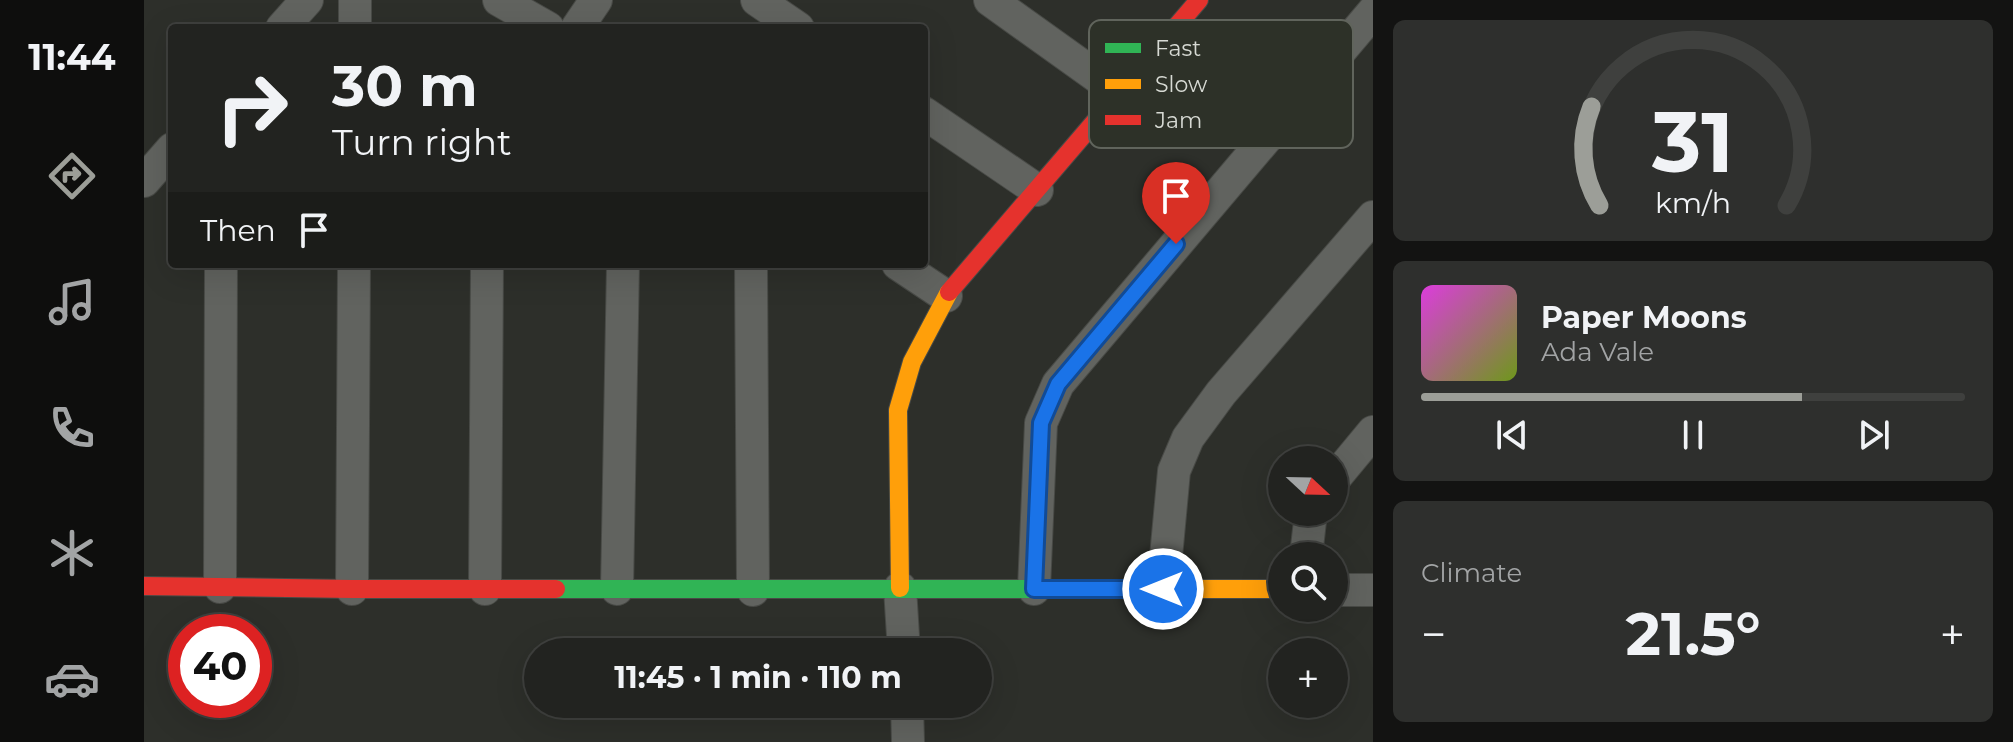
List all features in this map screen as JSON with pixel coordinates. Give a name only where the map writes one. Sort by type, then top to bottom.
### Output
[{"type":"street","points":[[286,24],[307,0]]},
{"type":"street","points":[[355,0],[355,24]]},
{"type":"street","points":[[491,24],[497,0],[541,24]]},
{"type":"street","points":[[580,24],[596,0]]},
{"type":"street","points":[[757,0],[792,24]]},
{"type":"street","points":[[990,0],[1089,71]]},
{"type":"street","points":[[1182,20],[1199,0]]},
{"type":"street","points":[[1353,36],[1373,12]]},
{"type":"street","points":[[928,116],[1037,190]]},
{"type":"street","points":[[903,638],[898,410],[912,362],[946,296],[1089,129]]},
{"type":"street","points":[[1034,589],[1041,423],[1058,384],[1258,148]]},
{"type":"street","points":[[144,181],[168,154]]},
{"type":"street","points":[[1163,589],[1174,471],[1188,438],[1221,393],[1373,217]]},
{"type":"street","points":[[220,587],[221,268]]},
{"type":"street","points":[[352,589],[354,268]]},
{"type":"street","points":[[485,589],[487,268]]},
{"type":"street","points":[[617,589],[623,268]]},
{"type":"street","points":[[751,268],[753,590]]},
{"type":"street","points":[[904,268],[946,296]]},
{"type":"street","points":[[1348,462],[1373,432]]},
{"type":"street","points":[[144,586],[352,589],[1268,589]]},
{"type":"street","points":[[1348,590],[1373,590]]},
{"type":"street","points":[[907,718],[908,742]]},
{"type":"traffic: fast","points":[[556,589],[1039,589]]},
{"type":"traffic: slow","points":[[900,588],[898,410],[912,362],[949,292]]},
{"type":"traffic: slow","points":[[1039,589],[1268,589]]},
{"type":"traffic: jam","points":[[1182,20],[1199,0]]},
{"type":"traffic: jam","points":[[949,292],[1089,128]]},
{"type":"traffic: jam","points":[[144,586],[556,589]]},
{"type":"route","points":[[1163,589],[1034,589],[1041,423],[1058,384],[1176,244]]}]
